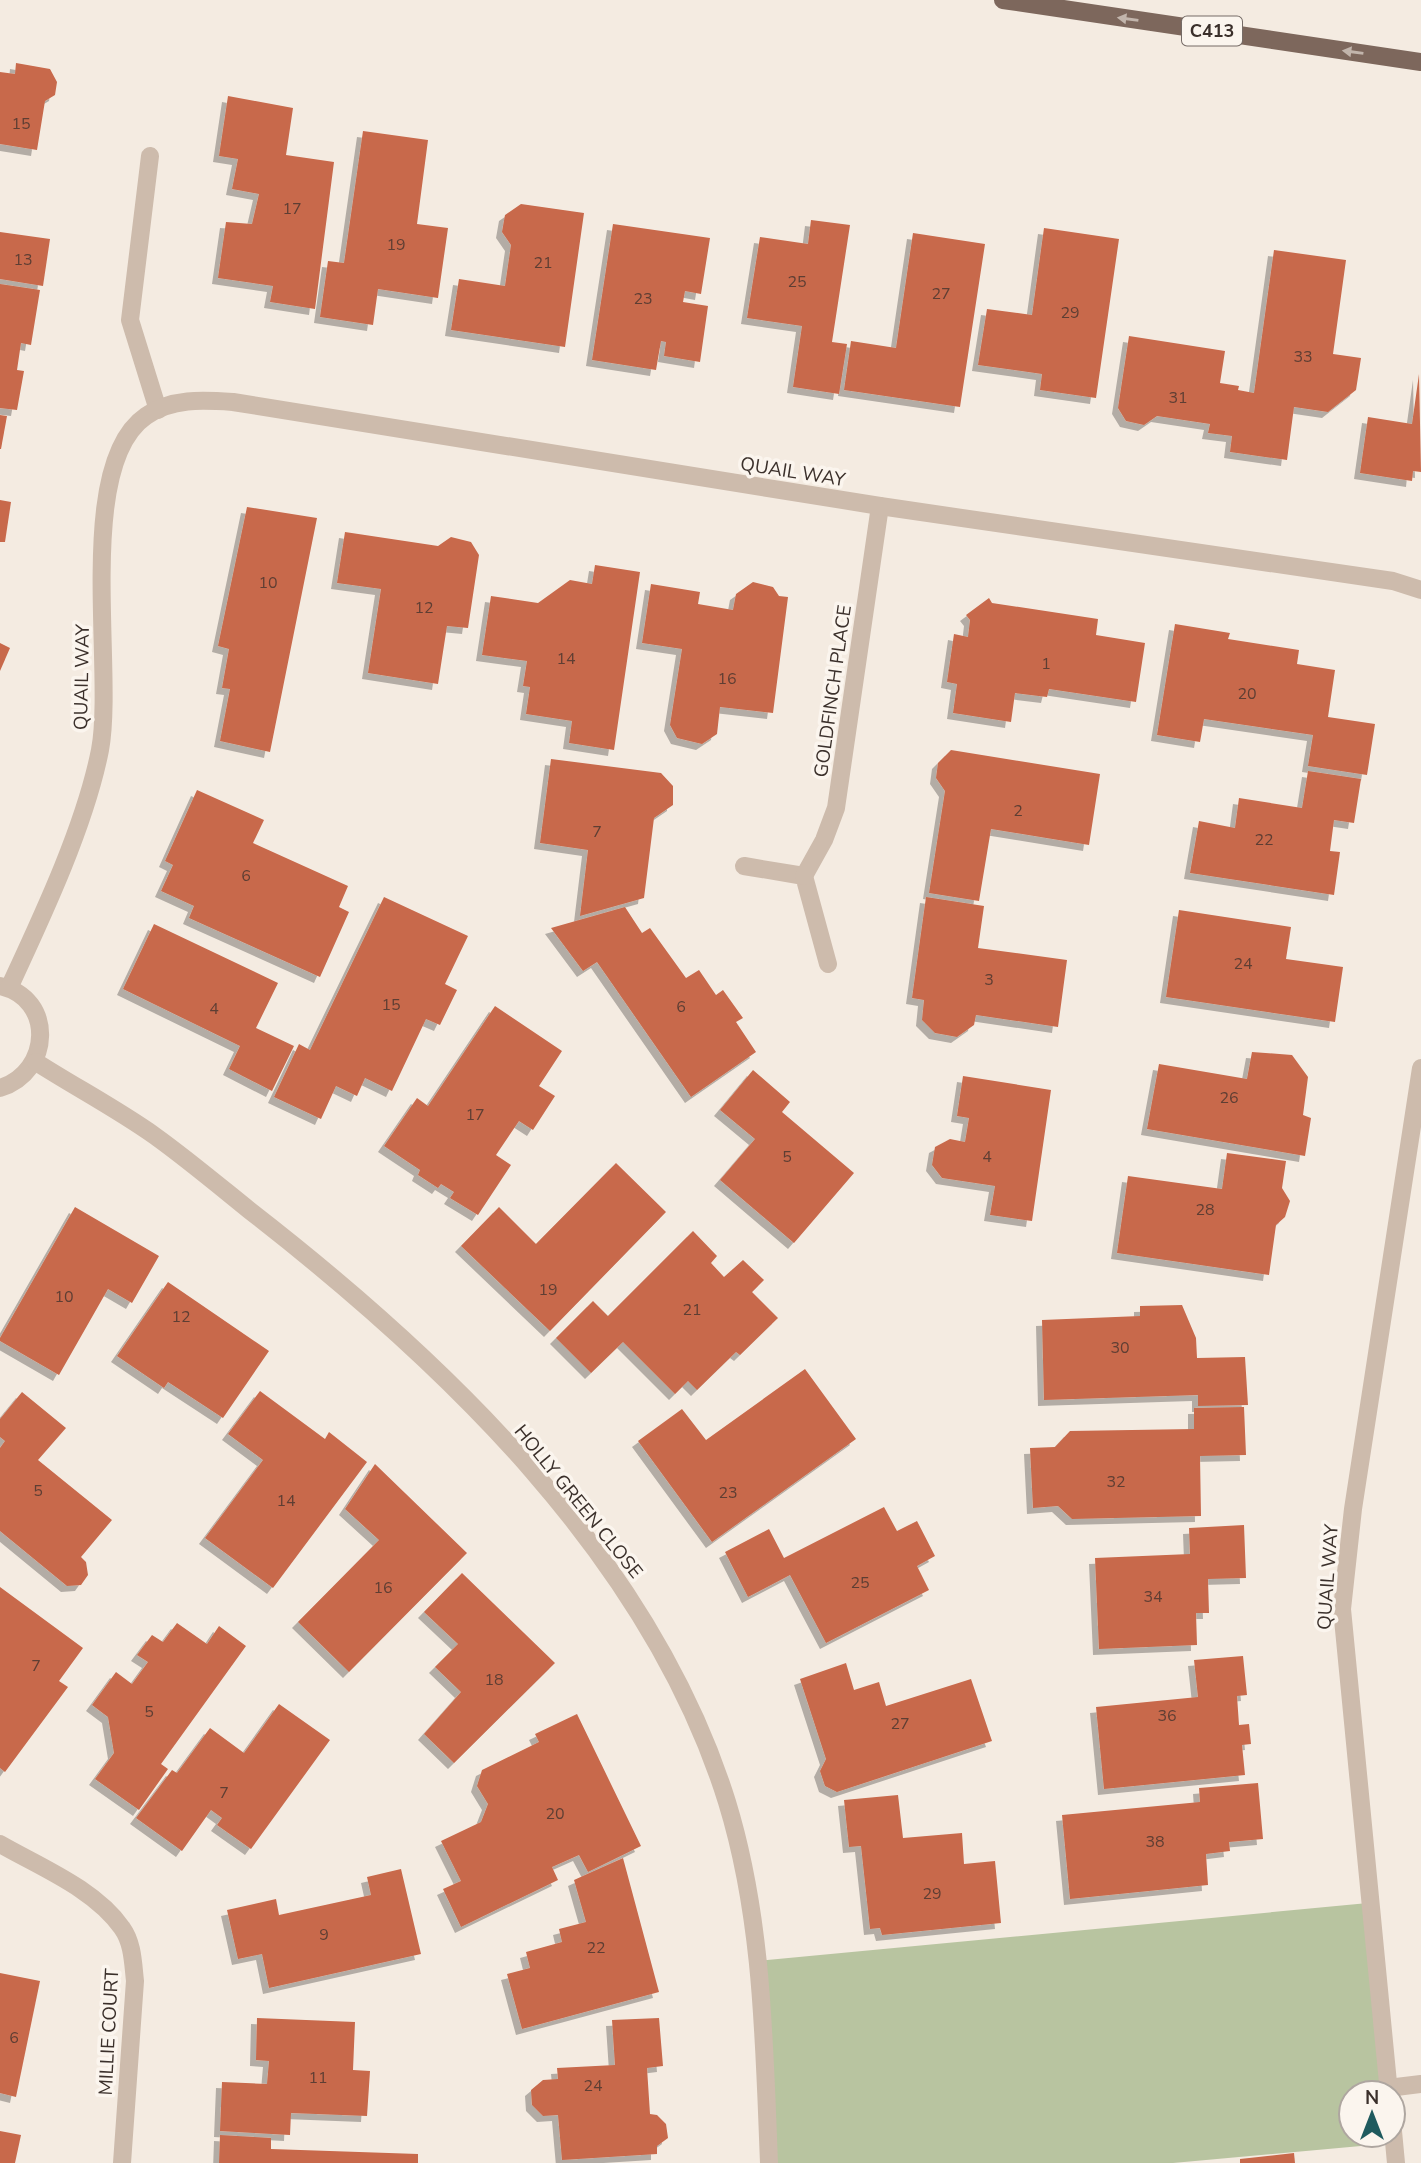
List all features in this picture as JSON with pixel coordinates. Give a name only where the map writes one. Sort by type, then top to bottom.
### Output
[{"type":"main road","name":"C413","points":[[1003,0],[1421,62]]},
{"type":"street","points":[[150,156],[130,320],[158,410]]},
{"type":"street","name":"QUAIL WAY","points":[[4,987],[38,927],[80,813],[100,748],[105,683],[102,548],[114,466],[125,438],[135,425],[158,410],[177,402],[233,402],[880,506],[1393,581],[1421,590]]},
{"type":"street","name":"GOLDFINCH PLACE","points":[[804,876],[824,840],[836,808],[880,506]]},
{"type":"street","points":[[744,866],[804,876],[828,964]]},
{"type":"street","points":[[0,1088],[22,1077],[36,1062],[41,1035],[37,1018],[29,1004],[4,987]]},
{"type":"street","name":"HOLLY GREEN CLOSE","points":[[36,1062],[153,1135],[187,1160],[348,1289],[433,1364],[542,1482],[630,1598],[670,1665],[698,1726],[727,1802],[743,1868],[758,1961],[769,2163]]},
{"type":"street","name":"QUAIL WAY","points":[[1387,2079],[1342,1609],[1348,1543],[1421,1068]]},
{"type":"street","name":"MILLIE COURT","points":[[0,1844],[74,1887],[102,1907],[123,1929],[132,1956],[135,1981],[122,2163]]},
{"type":"green space","points":[[1368,1903],[1387,2079],[1337,2079],[1337,2148],[1173,2163],[769,2163],[758,1961]]},
{"type":"building","points":[[16,63],[50,69],[57,82],[55,95],[45,101],[37,150],[0,144],[0,72],[15,74]]},
{"type":"building","points":[[228,96],[293,108],[286,155],[334,162],[315,309],[270,302],[273,286],[218,278],[226,222],[252,224],[259,194],[232,189],[238,159],[219,156]]},
{"type":"building","points":[[363,131],[428,140],[417,224],[448,228],[438,298],[378,289],[373,325],[320,317],[328,261],[344,263]]},
{"type":"building","points":[[521,204],[584,213],[565,347],[451,330],[459,279],[505,286],[511,245],[502,232],[505,215]]},
{"type":"building","points":[[811,220],[850,225],[832,342],[847,344],[839,394],[793,387],[802,326],[747,318],[760,237],[808,244]]},
{"type":"building","points":[[613,224],[710,238],[701,294],[685,291],[683,302],[708,306],[700,362],[664,356],[666,342],[661,341],[656,370],[592,360]]},
{"type":"building","points":[[1044,228],[1119,239],[1096,398],[1040,390],[1042,374],[978,365],[987,309],[1032,315]]},
{"type":"building","points":[[0,232],[50,239],[43,286],[0,279]]},
{"type":"building","points":[[913,233],[985,244],[960,407],[844,390],[851,341],[896,348]]},
{"type":"building","points":[[1274,250],[1346,260],[1333,354],[1361,358],[1356,390],[1328,412],[1294,407],[1287,460],[1230,452],[1232,436],[1208,433],[1210,424],[1157,416],[1144,425],[1126,421],[1118,408],[1129,336],[1225,351],[1220,383],[1239,386],[1238,390],[1254,393]]},
{"type":"building","points":[[0,284],[40,290],[31,345],[21,343],[17,370],[24,371],[17,410],[0,408]]},
{"type":"building","points":[[1419,374],[1421,472],[1413,471],[1412,481],[1360,473],[1368,417],[1412,424]]},
{"type":"building","points":[[0,415],[7,416],[1,449],[0,449]]},
{"type":"building","points":[[0,500],[11,502],[5,542],[0,542]]},
{"type":"building","points":[[247,507],[317,518],[270,752],[220,741],[230,689],[222,688],[229,649],[218,646]]},
{"type":"building","points":[[345,532],[438,546],[451,537],[471,542],[479,555],[468,628],[447,626],[438,684],[368,673],[381,589],[337,583]]},
{"type":"building","points":[[595,565],[640,572],[614,750],[569,743],[572,721],[526,714],[530,687],[523,686],[527,661],[482,655],[491,596],[538,603],[570,580],[592,584]]},
{"type":"building","points":[[753,582],[773,587],[779,596],[788,597],[773,713],[720,707],[717,734],[702,744],[677,738],[670,725],[682,649],[642,643],[651,584],[700,592],[698,604],[733,610],[736,594]]},
{"type":"building","points":[[989,598],[992,603],[1098,619],[1096,635],[1145,643],[1136,702],[1049,689],[1047,697],[1015,693],[1011,722],[953,713],[957,684],[947,682],[954,634],[968,637],[970,620],[966,615]]},
{"type":"building","points":[[1175,624],[1230,633],[1228,639],[1299,650],[1297,664],[1335,670],[1328,717],[1375,724],[1367,775],[1308,766],[1313,735],[1204,719],[1200,742],[1157,735]]},
{"type":"building","points":[[0,643],[10,648],[0,671]]},
{"type":"building","points":[[951,750],[1100,774],[1089,845],[991,829],[979,901],[929,893],[945,791],[936,778],[938,763]]},
{"type":"building","points":[[551,759],[661,773],[673,786],[673,805],[654,818],[644,898],[580,916],[588,850],[540,843]]},
{"type":"building","points":[[1308,771],[1361,779],[1354,823],[1334,820],[1330,851],[1340,852],[1334,895],[1190,873],[1199,821],[1235,828],[1239,798],[1302,808]]},
{"type":"building","points":[[197,790],[264,820],[253,843],[348,886],[339,907],[349,912],[320,977],[189,918],[194,906],[161,891],[173,865],[165,861]]},
{"type":"building","points":[[384,897],[468,936],[445,984],[457,990],[440,1025],[426,1019],[392,1091],[365,1078],[357,1096],[336,1086],[321,1119],[274,1097],[299,1044],[310,1050]]},
{"type":"building","points":[[926,897],[984,906],[978,948],[1067,960],[1058,1027],[976,1015],[974,1025],[957,1037],[935,1033],[922,1020],[924,1000],[912,998]]},
{"type":"building","points":[[625,907],[642,933],[650,928],[686,978],[699,970],[716,995],[723,990],[743,1018],[736,1022],[756,1052],[691,1097],[597,962],[583,971],[551,928]]},
{"type":"building","points":[[1179,910],[1291,927],[1286,959],[1343,967],[1335,1022],[1166,997]]},
{"type":"building","points":[[154,924],[278,983],[256,1028],[294,1046],[272,1091],[229,1069],[240,1046],[123,989]]},
{"type":"building","points":[[495,1006],[562,1051],[539,1086],[555,1096],[533,1130],[519,1121],[496,1155],[511,1165],[478,1215],[450,1198],[454,1192],[441,1184],[438,1188],[418,1175],[420,1170],[384,1146],[417,1098],[428,1106]]},
{"type":"building","points":[[1252,1052],[1292,1055],[1308,1077],[1303,1115],[1311,1118],[1305,1156],[1147,1129],[1159,1064],[1247,1079]]},
{"type":"building","points":[[753,1070],[790,1102],[782,1112],[854,1173],[794,1243],[720,1180],[755,1139],[720,1110]]},
{"type":"building","points":[[963,1076],[1051,1090],[1032,1221],[990,1215],[995,1186],[942,1178],[932,1165],[935,1147],[950,1139],[965,1142],[969,1118],[957,1116]]},
{"type":"building","points":[[1227,1153],[1286,1161],[1282,1188],[1290,1201],[1285,1217],[1276,1225],[1269,1275],[1117,1253],[1128,1176],[1222,1189]]},
{"type":"building","points":[[616,1163],[666,1212],[550,1331],[461,1246],[499,1207],[536,1244]]},
{"type":"building","points":[[75,1207],[159,1256],[132,1303],[108,1289],[59,1375],[0,1341],[0,1338]]},
{"type":"building","points":[[693,1231],[717,1256],[711,1263],[724,1277],[743,1260],[764,1280],[752,1292],[778,1318],[740,1355],[736,1352],[697,1390],[688,1381],[675,1394],[623,1342],[591,1373],[556,1338],[593,1301],[608,1316]]},
{"type":"building","points":[[168,1282],[269,1351],[223,1418],[168,1382],[164,1388],[117,1356]]},
{"type":"building","points":[[1182,1305],[1196,1338],[1197,1358],[1245,1357],[1248,1405],[1198,1406],[1198,1395],[1044,1400],[1042,1320],[1140,1316],[1140,1306]]},
{"type":"building","points":[[805,1369],[856,1439],[712,1542],[638,1441],[682,1409],[706,1440]]},
{"type":"building","points":[[260,1391],[325,1439],[329,1432],[367,1462],[273,1588],[205,1538],[263,1460],[228,1434]]},
{"type":"building","points":[[22,1392],[66,1428],[38,1460],[112,1520],[81,1557],[86,1562],[88,1575],[81,1585],[67,1586],[0,1531],[0,1448],[5,1441],[0,1437],[0,1419]]},
{"type":"building","points":[[1244,1407],[1246,1455],[1200,1456],[1201,1516],[1072,1519],[1058,1506],[1033,1508],[1030,1448],[1055,1447],[1070,1431],[1194,1429],[1194,1408]]},
{"type":"building","points":[[375,1464],[467,1553],[349,1672],[298,1622],[379,1540],[345,1509]]},
{"type":"building","points":[[884,1507],[897,1531],[917,1521],[935,1556],[917,1566],[929,1590],[826,1643],[790,1575],[748,1597],[725,1552],[769,1529],[784,1558]]},
{"type":"building","points":[[1244,1525],[1246,1578],[1208,1579],[1209,1613],[1196,1613],[1197,1645],[1099,1649],[1095,1558],[1190,1554],[1189,1528]]},
{"type":"building","points":[[462,1573],[555,1663],[454,1763],[424,1734],[461,1692],[435,1667],[458,1644],[424,1612]]},
{"type":"building","points":[[0,1587],[83,1648],[59,1681],[68,1687],[5,1772],[0,1768]]},
{"type":"building","points":[[177,1623],[207,1644],[219,1626],[246,1646],[161,1764],[168,1769],[139,1810],[95,1779],[114,1753],[108,1717],[92,1705],[116,1672],[132,1684],[148,1662],[137,1655],[152,1635],[163,1642]]},
{"type":"building","points":[[1243,1656],[1247,1695],[1237,1696],[1239,1725],[1249,1724],[1251,1744],[1242,1745],[1245,1775],[1104,1789],[1096,1707],[1198,1697],[1194,1660]]},
{"type":"building","points":[[846,1663],[854,1690],[879,1682],[886,1706],[971,1679],[992,1741],[837,1792],[825,1786],[820,1771],[826,1759],[800,1679]]},
{"type":"building","points":[[279,1704],[330,1740],[251,1849],[217,1825],[222,1818],[211,1810],[182,1851],[136,1818],[172,1770],[177,1773],[210,1728],[244,1753]]},
{"type":"building","points":[[577,1714],[641,1846],[588,1872],[579,1855],[552,1867],[558,1880],[461,1927],[443,1889],[461,1881],[441,1841],[481,1822],[488,1804],[477,1786],[482,1770],[539,1742],[535,1734]]},
{"type":"building","points":[[1258,1783],[1263,1839],[1229,1842],[1230,1851],[1206,1854],[1208,1885],[1070,1899],[1062,1815],[1200,1802],[1199,1788]]},
{"type":"building","points":[[898,1795],[903,1838],[962,1833],[964,1864],[995,1861],[1001,1923],[882,1935],[880,1928],[870,1929],[861,1846],[849,1847],[844,1800]]},
{"type":"building","points":[[623,1858],[659,1992],[522,2029],[507,1974],[530,1968],[526,1952],[562,1942],[559,1929],[586,1922],[574,1880]]},
{"type":"building","points":[[401,1869],[421,1954],[269,1988],[262,1954],[238,1959],[227,1910],[276,1899],[279,1915],[371,1895],[367,1877]]},
{"type":"building","points":[[0,1973],[40,1981],[16,2097],[0,2093]]},
{"type":"building","points":[[257,2018],[355,2022],[353,2070],[370,2071],[367,2116],[291,2113],[290,2135],[220,2131],[222,2082],[267,2084],[269,2061],[256,2060]]},
{"type":"building","points":[[659,2018],[663,2066],[647,2068],[650,2114],[657,2115],[666,2124],[668,2138],[657,2146],[657,2154],[562,2160],[558,2115],[543,2116],[532,2105],[531,2090],[543,2080],[558,2079],[557,2068],[615,2065],[612,2020]]},
{"type":"building","points":[[0,2131],[21,2135],[15,2163],[0,2163]]},
{"type":"building","points":[[220,2135],[271,2138],[271,2149],[418,2154],[418,2163],[219,2163]]},
{"type":"building","points":[[1294,2153],[1295,2163],[1240,2163],[1240,2159]]}]
